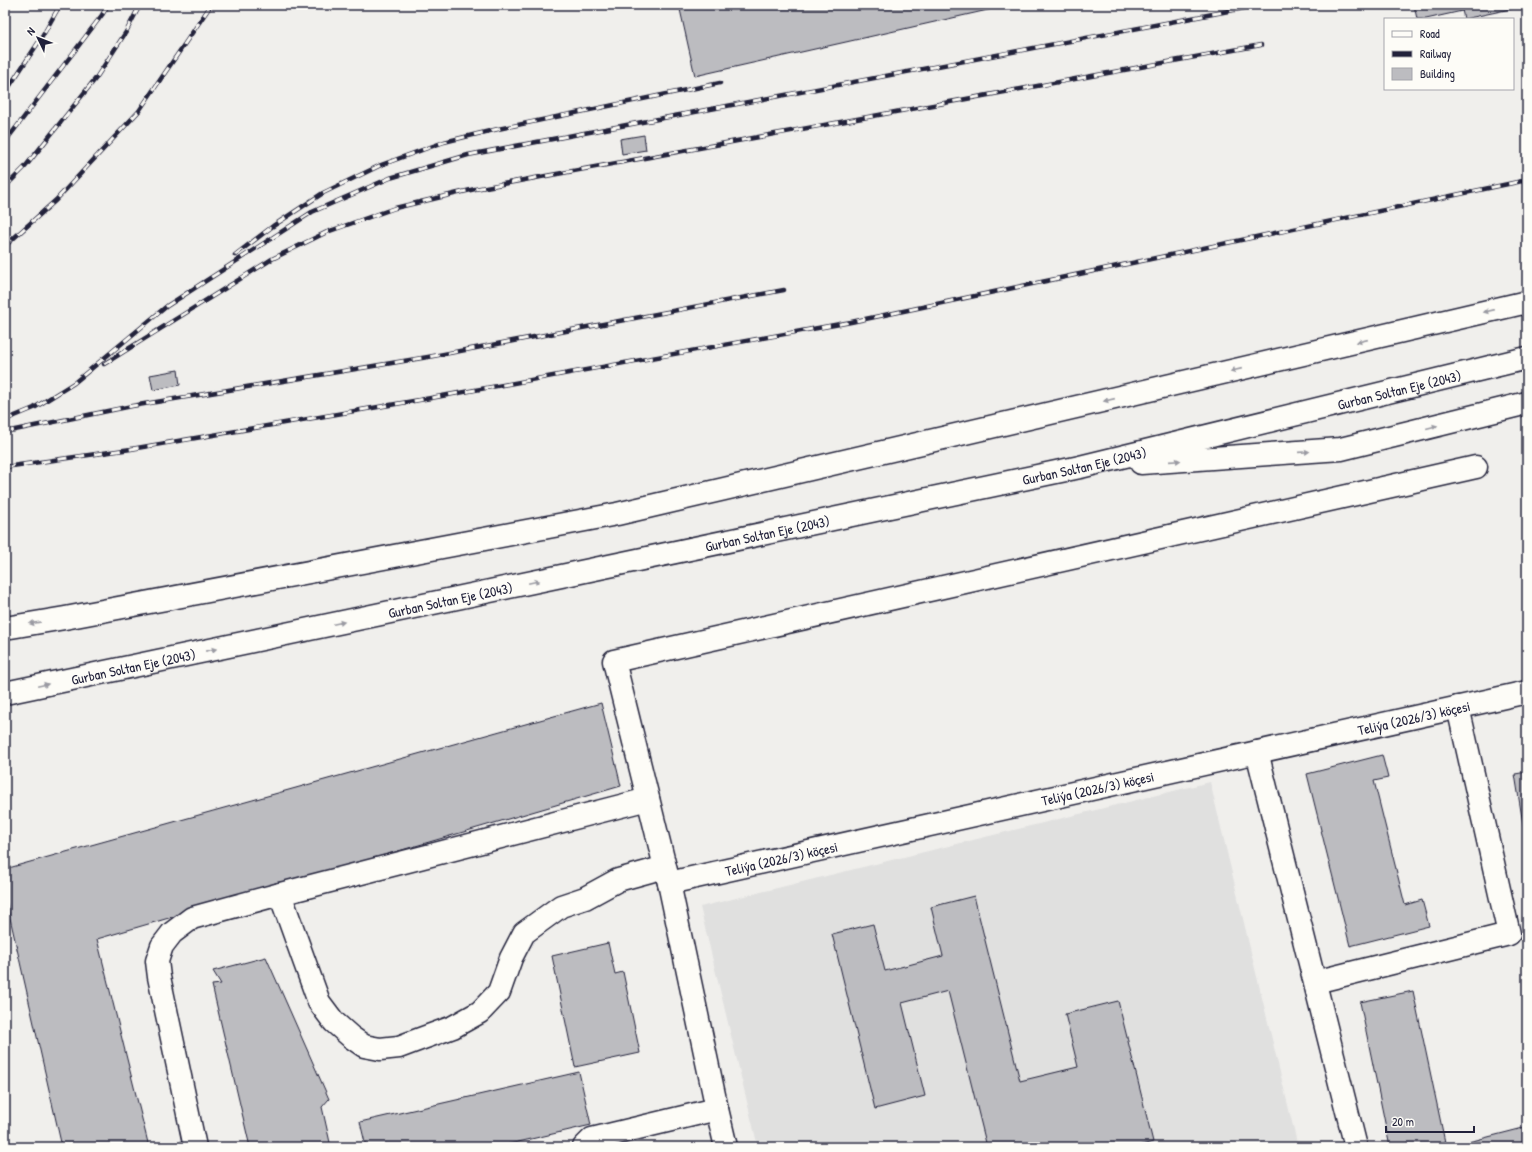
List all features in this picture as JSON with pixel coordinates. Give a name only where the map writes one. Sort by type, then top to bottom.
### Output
[{"type":"main road","points":[[5,628],[73,617],[617,514],[1527,302]]},
{"type":"main road","name":"Gurban Soltan Eje (2043)","points":[[5,693],[1080,467],[1527,358]]},
{"type":"main road","points":[[1080,467],[1341,449],[1527,403]]},
{"type":"main road","points":[[726,1147],[716,1109],[667,875],[614,661],[1476,467]]},
{"type":"main road","name":"Teliýa (2026/3) köçesi","points":[[280,894],[319,1002],[334,1022],[364,1046],[380,1049],[399,1047],[453,1027],[480,1012],[500,992],[511,958],[524,933],[560,906],[586,898],[618,880],[667,875],[1257,752],[1527,692]]},
{"type":"main road","points":[[1315,982],[1509,934],[1458,707]]},
{"type":"main road","points":[[1257,752],[1356,1147]]},
{"type":"main road","points":[[195,1147],[159,977],[157,961],[162,946],[172,933],[192,918],[648,799]]},
{"type":"main road","points":[[584,1147],[592,1139],[716,1109]]},
{"type":"shaded area","points":[[1210,782],[1298,1147],[758,1147],[700,907]]},
{"type":"building","points":[[679,5],[1010,5],[695,76]]},
{"type":"building","points":[[1414,5],[1461,5],[1462,11],[1430,18],[1417,18]]},
{"type":"building","points":[[1461,5],[1514,5],[1515,8],[1469,18],[1464,18]]},
{"type":"building","points":[[644,135],[646,150],[622,154],[620,139]]},
{"type":"building","points":[[178,370],[180,385],[153,390],[150,375]]},
{"type":"building","points":[[601,703],[621,786],[97,939],[149,1147],[62,1147],[5,896],[5,869]]},
{"type":"building","points":[[1382,755],[1388,778],[1374,781],[1405,905],[1422,900],[1429,926],[1350,946],[1307,774]]},
{"type":"building","points":[[1527,772],[1527,849],[1515,774]]},
{"type":"building","points":[[974,896],[1020,1081],[1078,1067],[1065,1014],[1118,1001],[1153,1142],[1134,1147],[987,1147],[948,991],[902,1003],[925,1096],[875,1109],[832,934],[873,924],[885,971],[943,956],[931,907]]},
{"type":"building","points":[[608,943],[615,974],[623,972],[640,1053],[575,1067],[552,956]]},
{"type":"building","points":[[266,957],[329,1099],[322,1107],[331,1147],[250,1147],[212,985],[221,984],[213,971]]},
{"type":"building","points":[[1413,991],[1446,1147],[1390,1147],[1360,1002]]},
{"type":"building","points":[[579,1072],[591,1125],[497,1147],[366,1147],[360,1122]]},
{"type":"building","points":[[1527,1127],[1527,1147],[1449,1147]]},
{"type":"railway","points":[[5,93],[42,37],[60,5]]},
{"type":"railway","points":[[5,142],[102,15],[108,5]]},
{"type":"railway","points":[[5,187],[25,167],[96,78],[126,32],[140,5]]},
{"type":"railway","points":[[5,246],[56,200],[139,111],[211,5]]},
{"type":"railway","points":[[5,420],[34,408],[74,383],[167,306],[312,212],[390,178],[468,155],[1255,6]]},
{"type":"railway","points":[[104,364],[272,259],[327,232],[395,208],[475,189],[1261,45]]},
{"type":"railway","points":[[235,255],[273,226],[323,193],[381,165],[444,142],[498,129],[720,83]]},
{"type":"railway","points":[[5,467],[131,449],[431,398],[851,322],[1527,180]]},
{"type":"railway","points":[[5,432],[132,406],[428,357],[784,290]]}]
